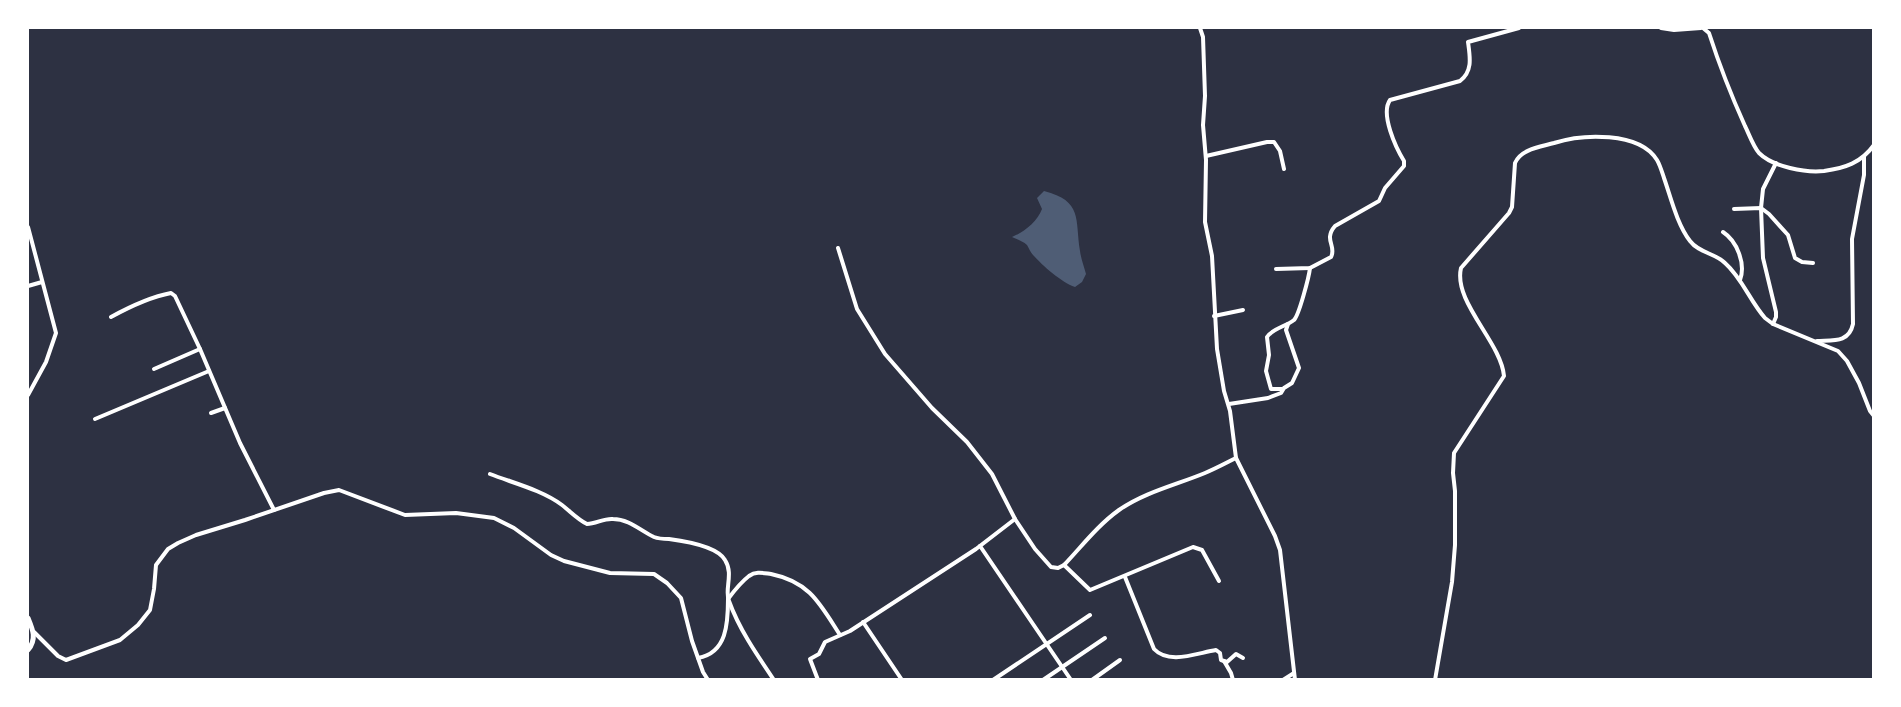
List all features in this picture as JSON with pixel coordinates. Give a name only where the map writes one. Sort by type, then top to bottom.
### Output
[{"type":"street","points":[[1200,28],[1203,37],[1205,96],[1203,125],[1206,156],[1205,222],[1212,256],[1217,349],[1224,391],[1229,404],[1236,458],[1275,536],[1280,550],[1295,680]]},
{"type":"street","points":[[1276,269],[1310,268],[1333,255],[1329,239],[1335,226],[1380,201],[1385,188],[1404,166],[1404,161],[1390,132],[1387,106],[1390,100],[1460,81],[1471,63],[1468,42],[1520,28]]},
{"type":"street","points":[[1661,28],[1674,30],[1702,28],[1709,33],[1726,82],[1756,148],[1761,154],[1776,163],[1796,170],[1820,171],[1845,167],[1864,157],[1874,145]]},
{"type":"street","points":[[1434,680],[1452,582],[1455,545],[1454,453],[1504,376],[1497,354],[1472,311],[1459,278],[1461,268],[1512,207],[1515,163],[1527,151],[1559,141],[1599,136],[1635,143],[1657,160],[1679,219],[1688,239],[1694,246],[1723,261],[1740,280],[1760,312],[1774,324],[1838,351],[1847,361],[1874,416]]},
{"type":"street","points":[[1206,156],[1274,142],[1280,151],[1284,169]]},
{"type":"street","points":[[1813,341],[1839,340],[1847,337],[1851,332],[1853,324],[1852,239],[1864,174],[1864,157]]},
{"type":"street","points":[[1774,324],[1776,312],[1764,258],[1761,208],[1764,189],[1776,163]]},
{"type":"street","points":[[1734,209],[1761,208],[1774,218],[1788,235],[1795,258],[1802,262],[1813,263]]},
{"type":"street","points":[[28,227],[56,333],[46,362],[28,396]]},
{"type":"street","points":[[1723,232],[1733,240],[1738,252],[1742,273],[1740,280]]},
{"type":"street","points":[[838,248],[857,309],[885,354],[932,408],[968,442],[992,474],[1015,519],[1035,549],[1051,567],[1058,568],[1064,565],[1104,523],[1120,510],[1177,482],[1206,473],[1236,458]]},
{"type":"street","points":[[1282,389],[1271,389],[1266,378],[1269,355],[1267,337],[1275,330],[1288,324],[1298,314],[1310,268]]},
{"type":"street","points":[[28,286],[42,282]]},
{"type":"street","points":[[111,317],[152,298],[171,293],[174,296],[200,349],[240,443],[274,510]]},
{"type":"street","points":[[1214,316],[1243,310]]},
{"type":"street","points":[[1229,404],[1268,398],[1281,393],[1282,389],[1292,383],[1299,370],[1286,330],[1288,324]]},
{"type":"street","points":[[154,369],[200,349]]},
{"type":"street","points":[[95,419],[209,371]]},
{"type":"street","points":[[211,413],[225,408]]},
{"type":"street","points":[[490,474],[539,493],[563,506],[575,517],[587,524],[613,519],[635,526],[655,537],[697,545],[715,551],[724,558],[728,566],[730,583],[728,621],[723,640],[715,650],[707,656],[698,658]]},
{"type":"street","points":[[28,618],[34,632],[58,656],[66,660],[120,640],[138,625],[150,610],[156,565],[168,549],[196,535],[324,493],[339,490],[406,515],[456,513],[494,518],[514,528],[546,551],[564,560],[610,573],[654,574],[667,583],[681,598],[698,658],[708,680]]},
{"type":"street","points":[[818,680],[810,659],[819,654],[825,642],[850,632],[980,546],[1015,519]]},
{"type":"street","points":[[980,546],[1071,680]]},
{"type":"street","points":[[1064,565],[1090,590],[1193,547],[1202,550],[1219,581]]},
{"type":"street","points":[[728,599],[749,576],[760,572],[797,582],[806,589],[824,610],[840,636]]},
{"type":"street","points":[[1125,576],[1154,649],[1158,653],[1166,658],[1216,650],[1220,653],[1221,660],[1224,661],[1232,673],[1233,680]]},
{"type":"street","points":[[728,599],[758,657],[774,680]]},
{"type":"street","points":[[993,680],[1090,616]]},
{"type":"street","points":[[863,622],[902,680]]},
{"type":"street","points":[[28,650],[33,641],[34,632]]},
{"type":"street","points":[[1043,680],[1105,638]]},
{"type":"street","points":[[1224,661],[1227,662],[1236,654],[1243,658]]},
{"type":"street","points":[[1092,680],[1120,660]]},
{"type":"street","points":[[1283,680],[1294,673]]},
{"type":"water","points":[[1044,191],[1065,200],[1075,213],[1080,254],[1086,274],[1082,282],[1075,287],[1052,273],[1031,253],[1027,245],[1012,237],[1037,218],[1042,209],[1037,198]]}]
